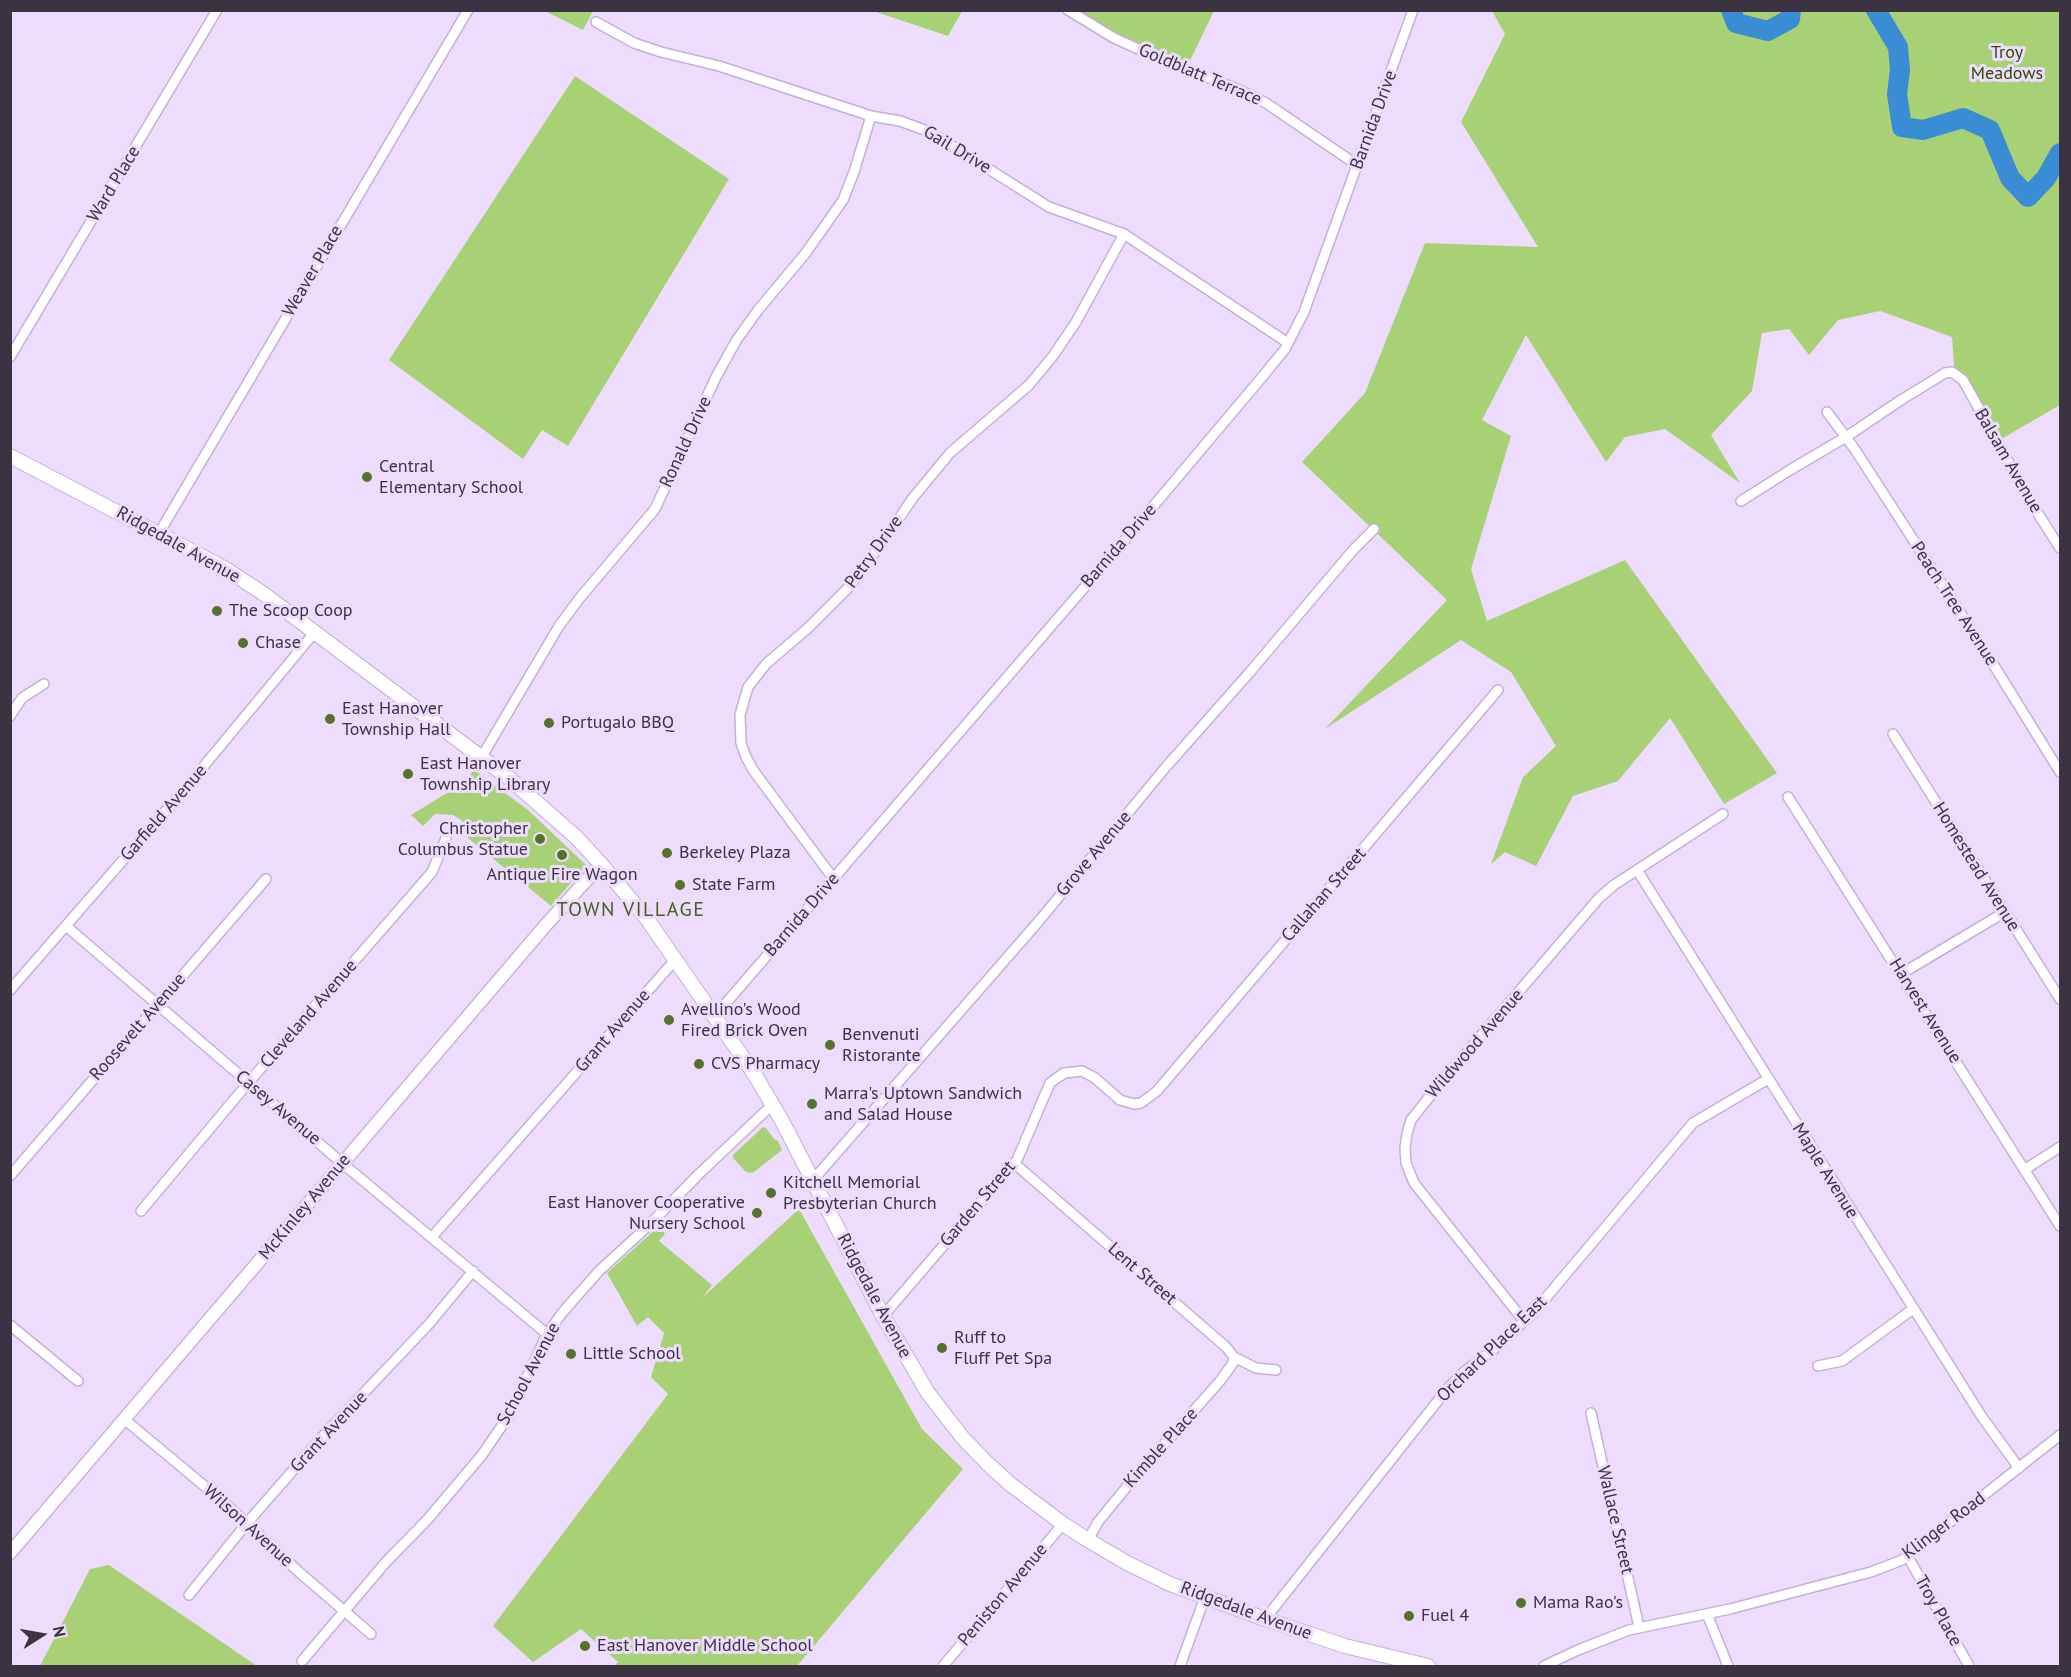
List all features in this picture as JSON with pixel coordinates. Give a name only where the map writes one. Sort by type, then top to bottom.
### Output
[{"type":"main road","name":"Ridgedale Avenue","points":[[10,456],[224,568],[261,592],[557,818],[601,864],[646,919],[755,1075],[773,1104],[910,1365],[947,1419],[987,1463],[1010,1484],[1063,1524],[1127,1563],[1205,1598],[1345,1646],[1428,1666]]},
{"type":"street","name":"Ward Place","points":[[10,357],[217,10]]},
{"type":"street","name":"Weaver Place","points":[[159,533],[468,10]]},
{"type":"street","name":"Goldblatt Terrace","points":[[1068,10],[1114,38],[1266,103],[1357,165]]},
{"type":"street","name":"Barnida Drive","points":[[714,1017],[1109,558],[1263,376],[1288,343],[1304,312],[1413,10]]},
{"type":"street","name":"Gail Drive","points":[[596,22],[634,43],[661,52],[739,72],[871,116],[900,121],[930,132],[1049,207],[1124,234],[1288,343]]},
{"type":"street","name":"Ronald Drive","points":[[481,758],[559,626],[655,509],[736,341],[758,310],[805,254],[843,200],[871,116]]},
{"type":"street","name":"Petry Drive","points":[[832,878],[753,770],[746,757],[741,744],[740,715],[748,687],[766,664],[848,589],[912,499],[950,453],[1029,385],[1053,356],[1076,322],[1124,234]]},
{"type":"street","name":"Balsam Avenue","points":[[1846,437],[1945,374],[1952,372],[1963,380],[2030,501],[2061,548]]},
{"type":"street","name":"Peach Tree Avenue","points":[[1827,412],[1846,437],[2061,772]]},
{"type":"street","points":[[1741,501],[1846,437]]},
{"type":"street","name":"Grove Avenue","points":[[813,1180],[1039,921],[1353,549],[1374,529]]},
{"type":"street","name":"Garfield Avenue","points":[[10,990],[184,790],[314,633]]},
{"type":"street","points":[[10,717],[22,698],[44,684]]},
{"type":"street","name":"Callahan Street","points":[[1147,1099],[1157,1091],[1498,690]]},
{"type":"street","name":"Homestead Avenue","points":[[1893,734],[2061,999]]},
{"type":"street","name":"Harvest Avenue","points":[[1788,796],[2061,1226]]},
{"type":"street","name":"Wildwood Avenue","points":[[1524,1321],[1414,1183],[1406,1163],[1407,1134],[1411,1120],[1599,898],[1614,885],[1723,814]]},
{"type":"street","name":"Cleveland Avenue","points":[[141,1211],[248,1083],[432,872],[446,838]]},
{"type":"street","name":"McKinley Avenue","points":[[10,1553],[545,926],[601,864]]},
{"type":"street","name":"Maple Avenue","points":[[1637,870],[1913,1309],[1982,1417],[2019,1468]]},
{"type":"street","name":"Roosevelt Avenue","points":[[10,1176],[266,879]]},
{"type":"street","points":[[1901,974],[2005,912]]},
{"type":"street","name":"Casey Avenue","points":[[66,926],[342,1163],[547,1334]]},
{"type":"street","name":"Grant Avenue","points":[[432,1237],[675,960]]},
{"type":"street","name":"Garden Street","points":[[883,1316],[1014,1163],[1050,1083],[1061,1074],[1075,1070],[1089,1074],[1125,1102],[1134,1104],[1147,1099]]},
{"type":"street","name":"Orchard Place East","points":[[1265,1619],[1448,1388],[1524,1321],[1693,1123],[1768,1079]]},
{"type":"street","name":"School Avenue","points":[[302,1660],[482,1455],[510,1414],[547,1334],[562,1313],[599,1271],[773,1104]]},
{"type":"street","points":[[2024,1170],[2061,1147]]},
{"type":"street","name":"Lent Street","points":[[1014,1163],[1226,1347],[1234,1357],[1256,1368],[1276,1371]]},
{"type":"street","name":"Grant Avenue","points":[[189,1595],[247,1523],[323,1436],[429,1324],[473,1271]]},
{"type":"street","points":[[1818,1366],[1842,1361],[1913,1309]]},
{"type":"street","points":[[10,1325],[78,1381]]},
{"type":"street","name":"Kimble Place","points":[[1088,1540],[1098,1522],[1129,1484],[1220,1381],[1233,1363],[1234,1357]]},
{"type":"street","name":"Wallace Street","points":[[1591,1413],[1639,1627]]},
{"type":"street","name":"Wilson Avenue","points":[[124,1419],[247,1523],[299,1572],[371,1634]]},
{"type":"street","name":"Klinger Road","points":[[1544,1666],[1578,1650],[1639,1627],[1707,1614],[1871,1572],[1902,1560],[2061,1435]]},
{"type":"street","name":"Peniston Avenue","points":[[943,1666],[1063,1524]]},
{"type":"street","name":"Troy Place","points":[[1907,1555],[1969,1666]]},
{"type":"street","points":[[1180,1666],[1205,1598]]},
{"type":"street","points":[[1707,1614],[1728,1666]]},
{"type":"green space","points":[[545,11],[593,11],[583,30]]},
{"type":"green space","points":[[873,11],[962,11],[948,36]]},
{"type":"green space","points":[[1076,11],[1214,11],[1185,71]]},
{"type":"green space","name":"Troy Meadows","points":[[1492,11],[2060,11],[2060,405],[1996,442],[1955,379],[1952,337],[1880,311],[1838,320],[1809,355],[1789,329],[1762,333],[1752,391],[1711,435],[1740,483],[1665,429],[1625,437],[1606,462],[1526,335],[1482,420],[1511,436],[1471,569],[1487,621],[1625,560],[1777,773],[1724,804],[1670,718],[1618,781],[1573,796],[1536,866],[1505,852],[1491,864],[1523,777],[1556,746],[1511,672],[1461,640],[1325,729],[1447,600],[1302,462],[1365,393],[1425,243],[1538,247],[1461,122],[1505,34]]},
{"type":"green space","points":[[575,76],[729,179],[568,446],[542,430],[523,459],[389,360]]},
{"type":"green space","points":[[474,770],[528,810],[586,865],[551,906],[468,838],[467,828],[461,820],[453,815],[435,814],[423,826],[411,815],[463,783]]},
{"type":"green space","points":[[763,1127],[778,1141],[782,1150],[754,1172],[749,1173],[733,1158],[733,1155]]},
{"type":"green space","points":[[799,1209],[922,1429],[963,1469],[797,1666],[614,1666],[618,1662],[581,1629],[533,1662],[493,1626],[668,1394],[651,1377],[664,1333],[648,1317],[637,1326],[607,1273],[657,1228],[660,1228],[665,1234],[659,1241],[712,1285],[703,1297]]},
{"type":"green space","points":[[109,1565],[257,1666],[40,1666],[90,1569]]},
{"type":"waterway","points":[[1731,10],[1736,23],[1768,31],[1790,19],[1791,10]]},
{"type":"waterway","points":[[1876,10],[1898,47],[1900,70],[1897,94],[1902,127],[1923,130],[1963,118],[1990,130],[2010,178],[2028,197],[2046,178],[2060,153]]},
{"type":"place","name":"Central Elementary School","points":[[367,477]]},
{"type":"place","name":"The Scoop Coop","points":[[217,611]]},
{"type":"place","name":"Chase","points":[[243,643]]},
{"type":"place","name":"East Hanover Township Hall","points":[[330,719]]},
{"type":"place","name":"Portugalo BBQ","points":[[549,723]]},
{"type":"place","name":"East Hanover Township Library","points":[[408,774]]},
{"type":"place","name":"Christopher Columbus Statue","points":[[540,839]]},
{"type":"place","name":"Berkeley Plaza","points":[[667,853]]},
{"type":"place","name":"Antique Fire Wagon","points":[[562,855]]},
{"type":"place","name":"State Farm","points":[[680,885]]},
{"type":"place","name":"Avellino's Wood Fired Brick Oven","points":[[669,1020]]},
{"type":"place","name":"Benvenuti Ristorante","points":[[830,1045]]},
{"type":"place","name":"CVS Pharmacy","points":[[699,1064]]},
{"type":"place","name":"Marra's Uptown Sandwich and Salad House","points":[[812,1104]]},
{"type":"place","name":"Kitchell Memorial Presbyterian Church","points":[[771,1193]]},
{"type":"place","name":"East Hanover Cooperative Nursery School","points":[[757,1213]]},
{"type":"place","name":"Ruff to Fluff Pet Spa","points":[[942,1348]]},
{"type":"place","name":"Little School","points":[[571,1354]]},
{"type":"place","name":"Mama Rao's","points":[[1521,1603]]},
{"type":"place","name":"Fuel 4","points":[[1409,1616]]},
{"type":"place","name":"East Hanover Middle School","points":[[585,1646]]},
{"type":"district","name":"TOWN VILLAGE","points":[[631,910]]}]
